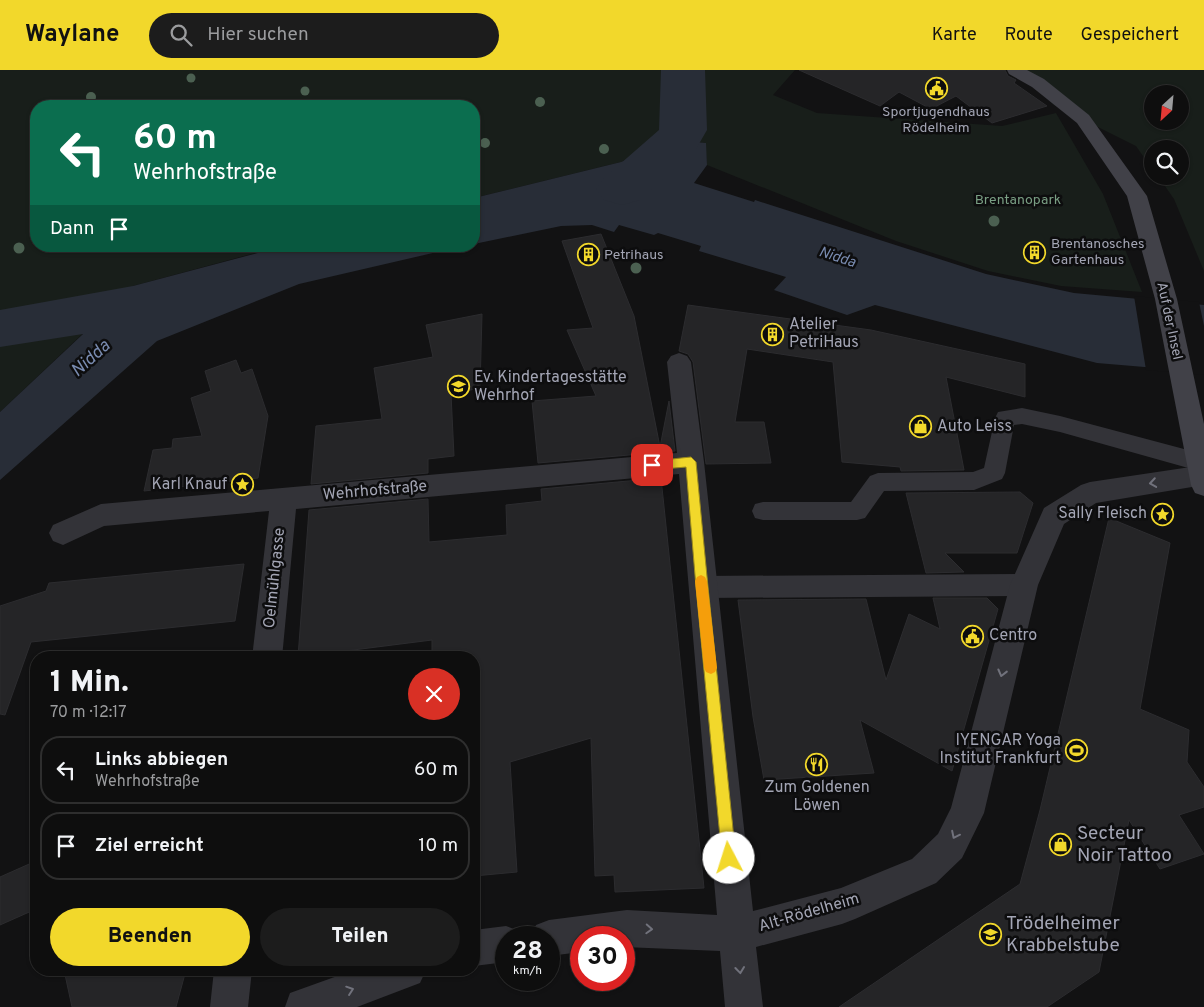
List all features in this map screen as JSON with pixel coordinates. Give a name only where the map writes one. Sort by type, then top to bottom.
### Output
[{"type":"main road","name":"Auf der Insel","points":[[1014,70],[1038,83],[1083,119],[1137,196],[1166,299],[1201,474]]},
{"type":"street","points":[[560,937],[627,928],[736,934],[721,763],[691,462],[679,362]]},
{"type":"street","name":"Wehrhofstraße","points":[[63,533],[101,515],[691,462]]},
{"type":"street","name":"Alt-Rödelheim","points":[[744,1007],[736,934],[842,906],[924,871],[950,846],[967,813],[1024,585],[1054,516],[1090,493],[1201,474]]},
{"type":"street","name":"Oelmühlgasse","points":[[268,651],[284,499]]},
{"type":"street","points":[[480,947],[495,945]]},
{"type":"street","points":[[229,1007],[232,976]]},
{"type":"street","points":[[304,1007],[390,976]]},
{"type":"lane","points":[[763,510],[857,511],[878,482],[974,481],[994,473],[1004,418],[1022,416],[1060,424],[1201,474]]},
{"type":"lane","points":[[702,587],[1024,585]]},
{"type":"green space","name":"Brentanopark","points":[[0,70],[795,70],[773,95],[817,113],[1002,126],[1056,113],[1103,194],[1142,292],[1061,286],[988,271],[896,241],[707,165],[705,143],[662,139],[647,152],[621,162],[480,197],[480,100],[30,100],[30,252],[259,252],[133,286],[0,412]]},
{"type":"green space","points":[[1016,70],[1204,70],[1204,271],[1174,199],[1164,185],[1189,185],[1189,140],[1144,140],[1144,158],[1136,146],[1054,105]]},
{"type":"water","name":"Nidda","points":[[662,139],[706,143],[707,165],[694,183],[754,202],[755,200],[986,274],[1074,293],[1204,305],[1204,372],[1097,363],[875,305],[847,315],[774,290],[786,277],[699,251],[701,246],[658,233],[654,235],[619,225],[614,232],[592,225],[561,226],[480,243],[480,197],[621,162],[647,152]]},
{"type":"water","name":"Nidda","points":[[261,252],[437,252],[299,284],[157,341],[0,480],[0,412],[83,334],[0,347],[0,310],[133,286]]},
{"type":"pier","points":[[1134,296],[1199,302],[1204,326],[1204,375],[1146,370]]},
{"type":"building","points":[[799,70],[1005,70],[1008,76],[1016,80],[1014,83],[1047,106],[992,123],[956,96],[931,109],[899,92],[880,106]]},
{"type":"building","points":[[601,234],[634,316],[660,447],[669,401],[675,451],[538,463],[532,401],[596,396],[567,330],[593,328],[562,241]]},
{"type":"building","points":[[688,305],[871,330],[1025,364],[1025,397],[946,377],[964,470],[901,471],[900,467],[842,462],[833,362],[747,349],[735,422],[764,422],[771,463],[706,464],[693,362],[688,354],[679,351]]},
{"type":"building","points":[[482,314],[480,388],[451,394],[454,456],[428,459],[428,473],[311,484],[316,426],[382,419],[374,368],[433,357],[426,325]]},
{"type":"building","points":[[236,360],[241,373],[252,369],[268,416],[258,478],[144,491],[153,450],[172,448],[173,439],[202,436],[191,398],[211,391],[205,371]]},
{"type":"building","points":[[661,478],[704,888],[615,892],[614,875],[595,876],[591,738],[510,762],[517,872],[480,875],[480,651],[432,651],[432,640],[345,651],[298,651],[309,510],[428,499],[429,542],[507,535],[506,505],[542,501],[541,489]]},
{"type":"building","points":[[1020,492],[1033,503],[1017,553],[945,553],[964,572],[926,573],[906,493]]},
{"type":"building","points":[[1109,518],[1170,543],[1140,709],[1189,730],[1187,762],[1204,787],[1204,807],[1179,815],[1204,854],[1160,869],[1129,820],[1099,972],[1047,1007],[839,1007],[1020,884],[1040,810]]},
{"type":"building","points":[[244,564],[235,621],[31,642],[5,715],[0,714],[0,606],[46,591],[49,583]]},
{"type":"building","points":[[933,598],[987,598],[998,609],[952,771],[860,720],[874,773],[764,780],[753,717],[738,600],[866,599],[886,680],[909,614],[940,629]]},
{"type":"building","points":[[30,864],[30,912],[0,925],[0,877]]},
{"type":"building","points":[[65,976],[184,976],[176,1007],[72,1007]]},
{"type":"waterway","points":[[622,189],[679,139],[683,130],[683,70]]},
{"type":"slow traffic","points":[[701,581],[711,668]]},
{"type":"place","name":"Sportjugendhaus Rödelheim","points":[[936,89]]},
{"type":"place","name":"Brentanosches Gartenhaus","points":[[1035,252]]},
{"type":"place","name":"Petrihaus","points":[[588,255]]},
{"type":"place","name":"Atelier PetriHaus","points":[[773,334]]},
{"type":"place","name":"Ev. Kindertagesstätte Wehrhof","points":[[458,387]]},
{"type":"place","name":"Auto Leiss","points":[[921,427]]},
{"type":"place","name":"Karl Knauf","points":[[243,485]]},
{"type":"place","name":"Sally Fleisch","points":[[1163,514]]},
{"type":"place","name":"Centro","points":[[973,636]]},
{"type":"place","name":"IYENGAR Yoga Institut Frankfurt","points":[[1077,750]]},
{"type":"place","name":"Zum Goldenen Löwen","points":[[817,764]]},
{"type":"place","name":"Secteur Noir Tattoo","points":[[1061,845]]},
{"type":"place","name":"Trödelheimer Krabbelstube","points":[[990,935]]},
{"type":"route","points":[[652,465],[691,462],[729,858]]}]
